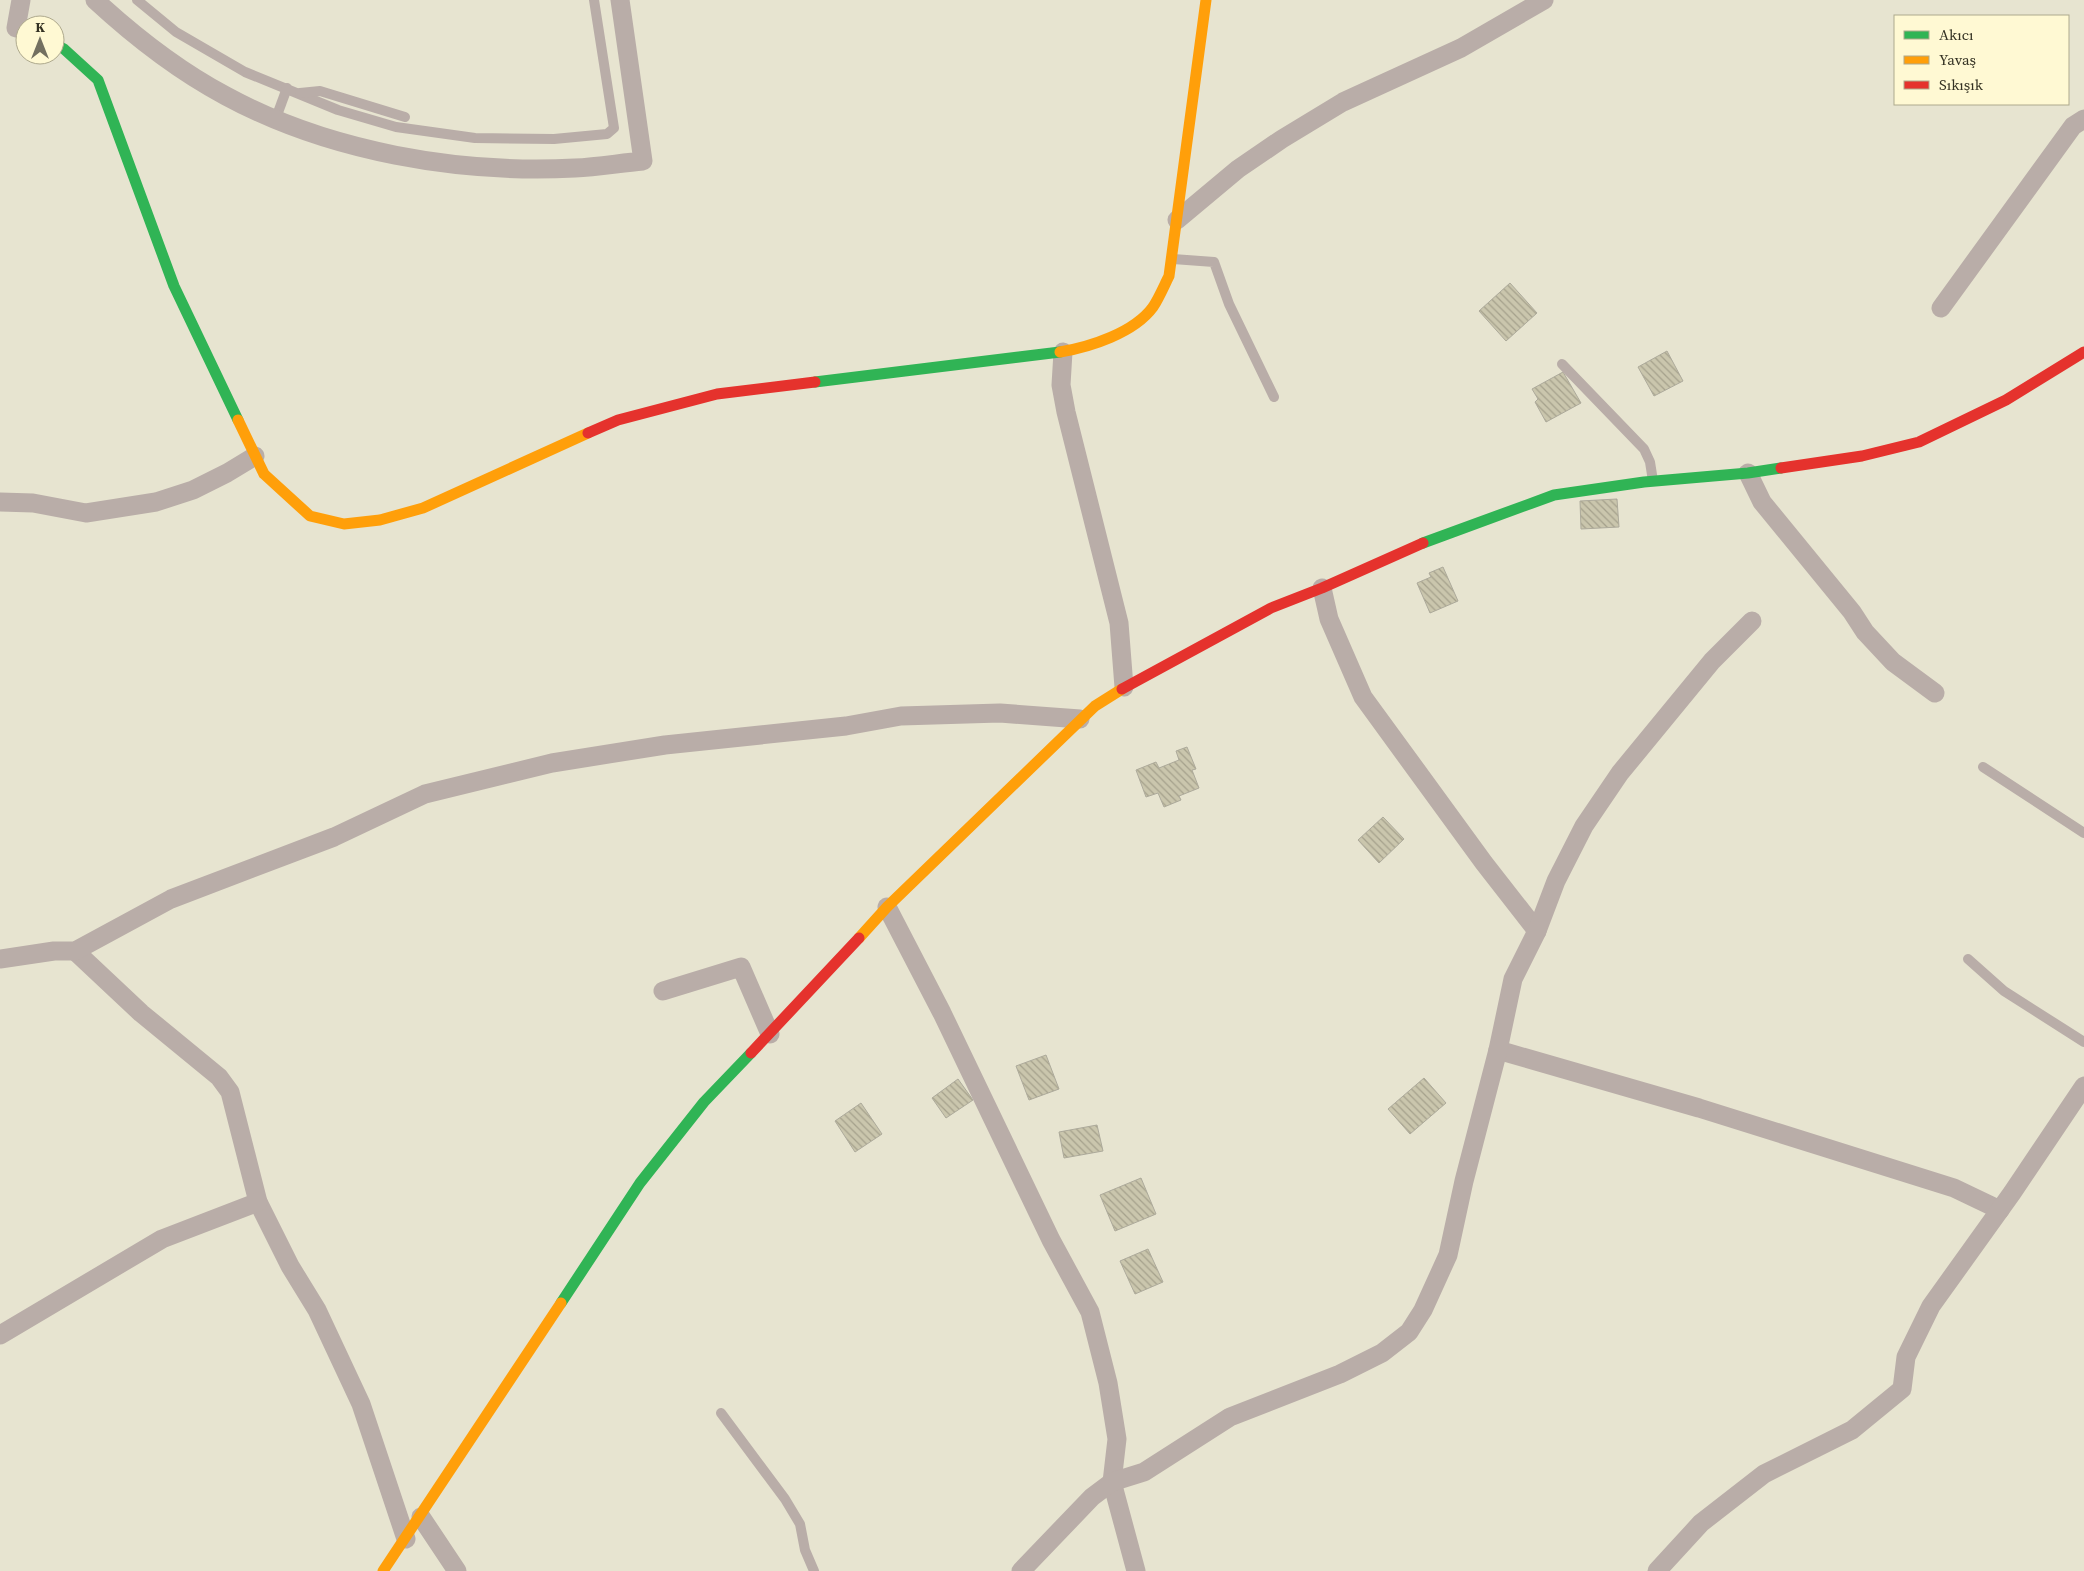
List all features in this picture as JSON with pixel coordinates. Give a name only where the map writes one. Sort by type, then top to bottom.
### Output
[{"type":"street","points":[[14,29],[21,0]]},
{"type":"street","points":[[95,0],[140,37],[226,96],[276,118],[352,145],[409,158],[450,163],[533,168],[575,168],[643,161],[620,0]]},
{"type":"street","points":[[65,50],[98,80],[174,286],[264,474],[310,516],[344,524],[380,520],[423,508],[618,420],[717,394],[1014,360],[1063,352],[1108,340],[1132,325],[1152,308],[1168,276],[1206,0]]},
{"type":"street","points":[[1177,220],[1238,169],[1343,102],[1460,48],[1544,0]]},
{"type":"street","points":[[1941,308],[2072,126],[2084,119]]},
{"type":"street","points":[[1063,352],[1061,384],[1066,412],[1119,623],[1124,687]]},
{"type":"street","points":[[383,1571],[421,1517],[640,1183],[704,1102],[888,907],[1095,706],[1124,687],[1271,608],[1322,588],[1440,536],[1554,495],[1653,481],[1748,474],[1862,456],[1919,442],[2006,400],[2084,352]]},
{"type":"street","points":[[0,502],[33,503],[86,514],[156,502],[193,490],[226,474],[255,456]]},
{"type":"street","points":[[1748,474],[1762,502],[1852,612],[1865,632],[1893,662],[1935,694]]},
{"type":"street","points":[[1322,588],[1329,618],[1363,697],[1536,931]]},
{"type":"street","points":[[1021,1571],[1092,1497],[1112,1482],[1144,1472],[1230,1417],[1340,1374],[1382,1353],[1409,1332],[1423,1310],[1448,1255],[1464,1181],[1498,1050],[1513,979],[1536,931],[1556,881],[1584,826],[1620,772],[1712,661],[1752,621]]},
{"type":"street","points":[[0,959],[54,951],[75,951],[171,899],[334,837],[426,794],[552,763],[665,745],[846,726],[901,716],[1000,714],[1080,719]]},
{"type":"street","points":[[888,907],[942,1013],[1051,1240],[1090,1312],[1108,1383],[1117,1439],[1112,1482],[1136,1571]]},
{"type":"street","points":[[75,951],[141,1013],[219,1077],[230,1092],[258,1202],[290,1266],[317,1310],[361,1404],[406,1539]]},
{"type":"street","points":[[663,991],[741,967],[770,1034]]},
{"type":"street","points":[[1498,1050],[1699,1108],[1954,1188],[2000,1210]]},
{"type":"street","points":[[1658,1571],[1701,1524],[1764,1474],[1852,1430],[1902,1389],[1906,1357],[1931,1306],[2000,1210],[2084,1086]]},
{"type":"street","points":[[0,1336],[162,1239],[258,1202]]},
{"type":"street","points":[[421,1517],[457,1571]]},
{"type":"lane","points":[[138,0],[176,32],[245,72],[338,110],[396,127],[475,138],[554,139],[607,134],[612,131],[615,124],[594,0]]},
{"type":"lane","points":[[276,118],[287,88]]},
{"type":"lane","points":[[300,94],[320,90],[405,116]]},
{"type":"lane","points":[[1171,259],[1214,262],[1229,304],[1274,397]]},
{"type":"lane","points":[[1562,364],[1644,449],[1650,462],[1653,481]]},
{"type":"lane","points":[[1983,768],[2084,832]]},
{"type":"lane","points":[[1968,959],[2004,991],[2084,1042]]},
{"type":"lane","points":[[721,1413],[785,1499],[800,1524],[805,1550],[814,1571]]},
{"type":"building","points":[[1510,283],[1537,313],[1506,341],[1479,311]]},
{"type":"building","points":[[1667,351],[1683,381],[1654,396],[1638,367]]},
{"type":"building","points":[[1563,372],[1581,403],[1546,422],[1535,402],[1538,399],[1532,389]]},
{"type":"building","points":[[1617,499],[1619,527],[1581,529],[1580,501]]},
{"type":"building","points":[[1443,567],[1458,601],[1430,613],[1417,583],[1431,577],[1429,573]]},
{"type":"building","points":[[1187,747],[1196,769],[1192,770],[1199,788],[1179,796],[1181,800],[1164,807],[1158,793],[1146,797],[1136,770],[1156,762],[1159,768],[1179,760],[1176,751]]},
{"type":"building","points":[[1383,817],[1404,839],[1379,863],[1358,840]]},
{"type":"building","points":[[1046,1055],[1059,1089],[1029,1100],[1016,1066]]},
{"type":"building","points":[[1424,1078],[1446,1103],[1410,1134],[1388,1109]]},
{"type":"building","points":[[958,1079],[973,1100],[946,1118],[932,1098]]},
{"type":"building","points":[[861,1103],[882,1134],[855,1152],[835,1121]]},
{"type":"building","points":[[1097,1125],[1103,1151],[1064,1158],[1059,1132]]},
{"type":"building","points":[[1141,1178],[1156,1214],[1115,1231],[1100,1195]]},
{"type":"building","points":[[1148,1249],[1163,1282],[1135,1294],[1120,1261]]},
{"type":"traffic: fast","points":[[65,50],[98,80],[174,286],[238,420]]},
{"type":"traffic: fast","points":[[815,382],[1060,352]]},
{"type":"traffic: fast","points":[[1423,543],[1554,495],[1644,482],[1748,473],[1781,468]]},
{"type":"traffic: fast","points":[[561,1303],[640,1183],[704,1102],[751,1053]]},
{"type":"traffic: slow","points":[[1060,352],[1085,347],[1111,337],[1135,324],[1153,307],[1169,276],[1206,0]]},
{"type":"traffic: slow","points":[[238,420],[264,474],[310,516],[344,524],[380,520],[423,508],[588,433]]},
{"type":"traffic: slow","points":[[859,938],[887,907],[1095,706],[1122,689]]},
{"type":"traffic: slow","points":[[383,1571],[561,1303]]},
{"type":"traffic: jam","points":[[1781,468],[1862,456],[1919,442],[2006,400],[2084,352]]},
{"type":"traffic: jam","points":[[588,433],[618,420],[717,394],[815,382]]},
{"type":"traffic: jam","points":[[1122,689],[1271,608],[1322,588],[1423,543]]},
{"type":"traffic: jam","points":[[751,1053],[859,938]]}]
